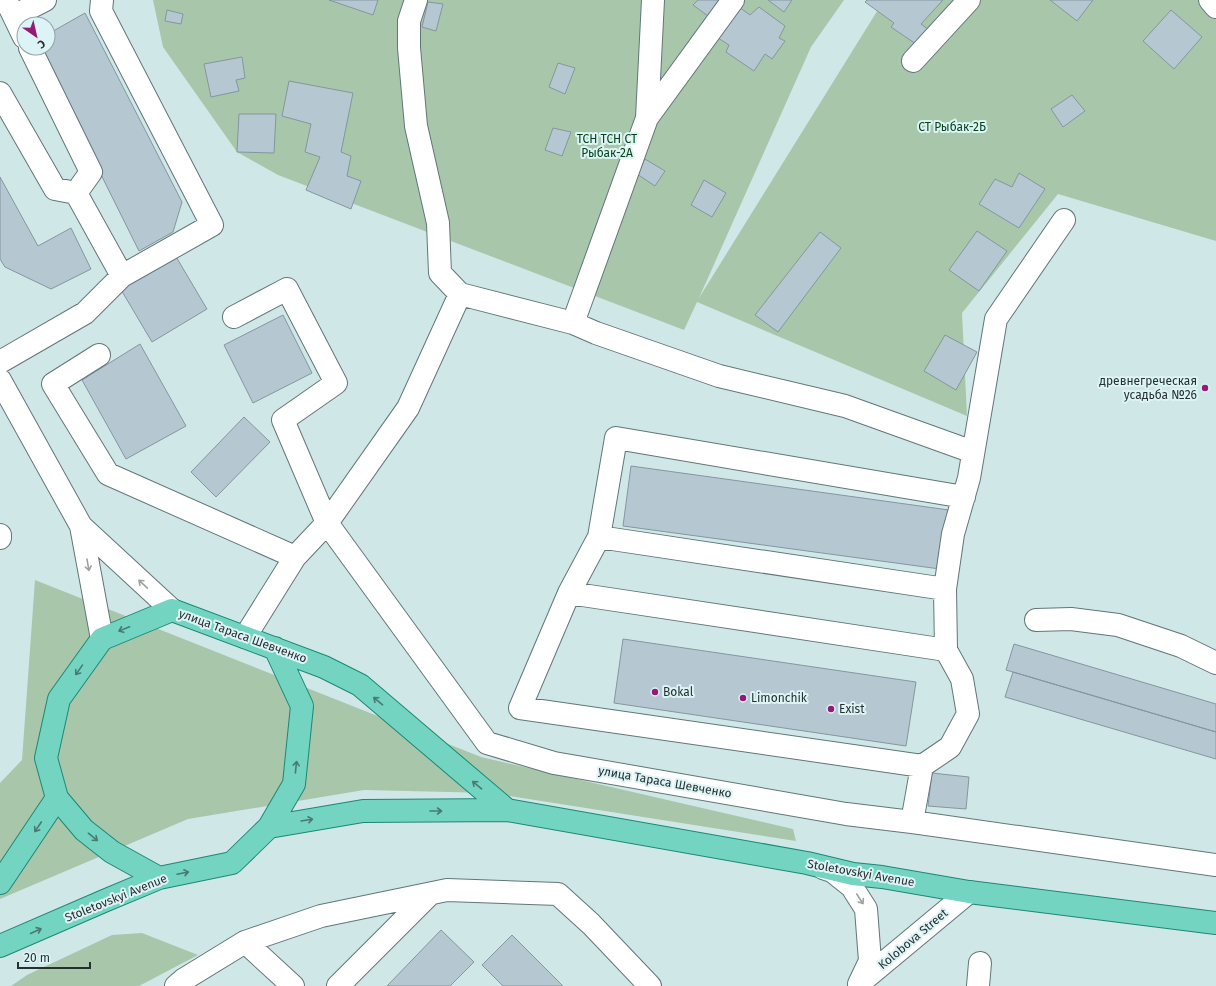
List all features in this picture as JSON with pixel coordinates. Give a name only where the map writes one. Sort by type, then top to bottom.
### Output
[{"type":"main road","name":"улица Тараса Шевченко","points":[[172,610],[324,667],[360,685],[507,810]]},
{"type":"main road","points":[[159,878],[112,852],[84,830],[57,798],[46,758],[59,699],[102,638],[172,610]]},
{"type":"main road","name":"Stoletovskyi Avenue","points":[[0,946],[159,878],[232,863],[269,827],[294,784],[302,706],[275,648]]},
{"type":"main road","points":[[0,883],[57,798]]},
{"type":"main road","name":"Stoletovskyi Avenue","points":[[269,827],[363,811],[507,810],[807,863],[853,874],[882,877],[969,892],[1216,923]]},
{"type":"street","points":[[16,20],[10,8],[45,0]]},
{"type":"street","points":[[0,362],[85,313],[122,276],[212,225],[101,11],[102,0]]},
{"type":"street","points":[[416,0],[409,21],[409,48],[416,126],[438,223],[440,273],[460,294],[573,323],[596,333],[719,376],[845,406],[973,452]]},
{"type":"street","points":[[573,323],[646,118],[653,0]]},
{"type":"street","points":[[646,118],[733,0]]},
{"type":"street","points":[[913,61],[969,0]]},
{"type":"street","points":[[1210,0],[1216,7]]},
{"type":"street","points":[[34,56],[91,172],[76,193]]},
{"type":"street","points":[[0,93],[56,189],[76,193],[122,276]]},
{"type":"street","points":[[964,497],[616,438],[599,538],[569,593],[520,708],[922,766],[950,747],[968,714],[962,679],[946,650],[945,589],[954,534],[964,497],[969,478],[996,319],[1064,220]]},
{"type":"street","points":[[234,317],[287,289],[336,383],[283,420],[327,523]]},
{"type":"street","points":[[245,637],[295,558],[327,523],[408,408],[460,294]]},
{"type":"street","points":[[99,355],[53,384],[108,474],[295,558]]},
{"type":"street","name":"улица Тараса Шевченко","points":[[0,380],[81,526],[172,610]]},
{"type":"street","name":"улица Тараса Шевченко","points":[[327,523],[487,743],[554,763],[846,814],[1216,865]]},
{"type":"street","points":[[81,526],[102,638]]},
{"type":"street","points":[[599,538],[945,589]]},
{"type":"street","points":[[569,593],[946,650]]},
{"type":"street","points":[[1036,620],[1071,619],[1118,625],[1181,646],[1216,662]]},
{"type":"street","points":[[912,822],[922,766]]},
{"type":"street","points":[[807,863],[832,871],[852,887],[866,909],[870,961],[858,985]]},
{"type":"street","points":[[176,986],[183,980],[245,942],[321,916],[447,890],[558,894],[591,924],[650,986]]},
{"type":"street","name":"Kolobova Street","points":[[858,985],[969,892]]},
{"type":"street","points":[[338,986],[430,894]]},
{"type":"street","points":[[245,942],[293,986]]},
{"type":"street","points":[[978,986],[980,963]]},
{"type":"green space","points":[[153,0],[844,0],[811,47],[699,298],[884,0],[1216,0],[1216,241],[1058,194],[962,313],[967,416],[697,302],[684,330],[278,175],[237,152],[163,47]]},
{"type":"green space","points":[[35,580],[481,757],[793,829],[796,841],[491,793],[364,790],[188,819],[0,899],[0,783],[22,760]]},
{"type":"green space","points":[[142,933],[198,955],[139,986],[11,986],[27,975],[112,935]]},
{"type":"building","points":[[329,0],[378,0],[373,15]]},
{"type":"building","points":[[698,0],[725,0],[712,19],[693,5]]},
{"type":"building","points":[[768,0],[792,0],[784,12]]},
{"type":"building","points":[[867,0],[943,0],[921,24],[929,30],[916,44],[891,27],[894,23],[865,2]]},
{"type":"building","points":[[1050,0],[1093,0],[1077,21]]},
{"type":"building","points":[[428,2],[443,4],[436,31],[422,27]]},
{"type":"building","points":[[739,7],[750,15],[759,7],[785,26],[779,38],[785,41],[772,59],[765,54],[754,71],[726,52],[729,45],[715,36]]},
{"type":"building","points":[[167,10],[183,14],[181,24],[165,21]]},
{"type":"building","points":[[1171,10],[1202,37],[1174,69],[1143,41]]},
{"type":"building","points":[[85,13],[182,202],[173,232],[139,251],[42,56],[56,56],[56,29]]},
{"type":"building","points":[[242,57],[245,78],[236,80],[239,91],[211,97],[204,64]]},
{"type":"building","points":[[558,63],[575,68],[565,94],[549,87]]},
{"type":"building","points":[[289,81],[353,93],[341,152],[351,156],[347,176],[361,181],[351,209],[306,190],[320,157],[305,152],[311,124],[282,116]]},
{"type":"building","points":[[1072,95],[1085,111],[1063,127],[1051,109]]},
{"type":"building","points":[[239,114],[276,114],[274,153],[237,152]]},
{"type":"building","points":[[553,128],[571,132],[562,156],[545,150]]},
{"type":"building","points":[[645,159],[665,171],[655,186],[637,174]]},
{"type":"building","points":[[1019,173],[1045,189],[1019,228],[979,204],[995,179],[1012,187]]},
{"type":"building","points":[[0,177],[38,246],[71,228],[91,269],[51,289],[5,267],[0,259]]},
{"type":"building","points":[[704,180],[726,193],[712,217],[691,205]]},
{"type":"building","points":[[977,231],[1007,251],[979,291],[949,270]]},
{"type":"building","points":[[820,232],[841,248],[778,332],[755,315]]},
{"type":"building","points":[[175,255],[207,309],[152,342],[120,288]]},
{"type":"building","points":[[283,315],[312,373],[253,403],[224,345]]},
{"type":"building","points":[[945,335],[977,352],[956,390],[924,371]]},
{"type":"building","points":[[140,344],[186,426],[126,459],[82,380]]},
{"type":"building","points":[[244,417],[270,442],[216,497],[191,472]]},
{"type":"building","points":[[631,466],[949,510],[940,569],[623,526]]},
{"type":"building","points":[[623,639],[916,682],[906,746],[614,703]]},
{"type":"building","points":[[1014,644],[1216,704],[1216,732],[1006,670]]},
{"type":"building","points":[[1013,672],[1216,732],[1216,759],[1005,697]]},
{"type":"building","points":[[932,773],[969,777],[966,809],[928,806]]},
{"type":"building","points":[[441,930],[474,962],[450,986],[387,986]]},
{"type":"building","points":[[512,935],[563,986],[503,986],[482,965]]},
{"type":"place","name":"древнегреческая усадьба №26","points":[[1205,388]]},
{"type":"place","name":"Bokal","points":[[655,692]]},
{"type":"place","name":"Limonchik","points":[[743,698]]},
{"type":"place","name":"Exist","points":[[831,709]]},
{"type":"park label","name":"СТ Рыбак-2Б","points":[[952,127]]},
{"type":"park label","name":"ТСН ТСН СТ Рыбак-2А","points":[[607,146]]}]
